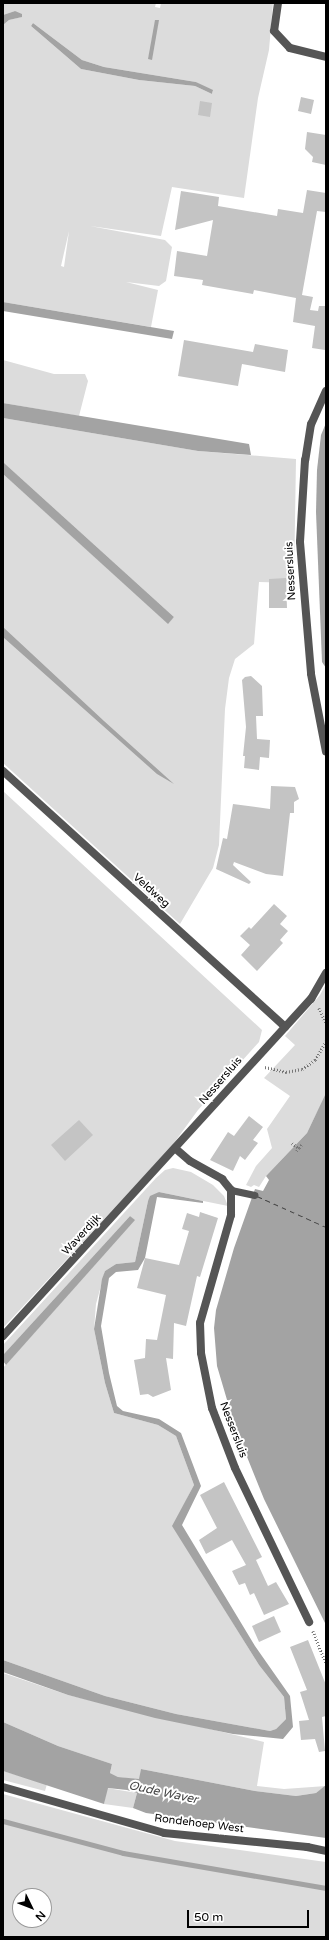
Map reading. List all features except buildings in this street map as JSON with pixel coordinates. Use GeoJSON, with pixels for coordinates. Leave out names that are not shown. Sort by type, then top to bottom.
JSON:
{"type":"FeatureCollection","features":[{"type":"Feature","properties":{"kind":"street"},"geometry":{"type":"LineString","coordinates":[[278,3],[274,31],[290,48],[326,57]]}},
{"type":"Feature","properties":{"kind":"street","name":"Nessersluis"},"geometry":{"type":"LineString","coordinates":[[326,391],[311,424],[307,445],[301,497],[300,542],[311,674],[326,752]]}},
{"type":"Feature","properties":{"kind":"street","name":"Veldweg"},"geometry":{"type":"LineString","coordinates":[[3,771],[285,1027]]}},
{"type":"Feature","properties":{"kind":"street","name":"Nessersluis"},"geometry":{"type":"LineString","coordinates":[[176,1149],[311,999],[326,973]]}},
{"type":"Feature","properties":{"kind":"street"},"geometry":{"type":"LineString","coordinates":[[176,1149],[190,1161],[222,1179],[231,1190]]}},
{"type":"Feature","properties":{"kind":"street","name":"Waverdijk"},"geometry":{"type":"LineString","coordinates":[[3,1336],[176,1149]]}},
{"type":"Feature","properties":{"kind":"street","name":"Nessersluis"},"geometry":{"type":"LineString","coordinates":[[231,1190],[231,1216],[200,1323],[201,1353],[212,1408],[233,1461],[309,1622]]}},
{"type":"Feature","properties":{"kind":"street","name":"Rondehoep West"},"geometry":{"type":"LineString","coordinates":[[3,1787],[164,1833],[307,1847],[326,1851]]}},
{"type":"Feature","properties":{"kind":"lane"},"geometry":{"type":"LineString","coordinates":[[231,1190],[254,1195]]}},
{"type":"Feature","properties":{"kind":"path"},"geometry":{"type":"LineString","coordinates":[[311,999],[321,1010],[326,1023]]}},
{"type":"Feature","properties":{"kind":"path"},"geometry":{"type":"LineString","coordinates":[[273,1069],[286,1072],[306,1067],[321,1053],[326,1041]]}},
{"type":"Feature","properties":{"kind":"path"},"geometry":{"type":"LineString","coordinates":[[292,1143],[299,1148]]}},
{"type":"Feature","properties":{"kind":"path"},"geometry":{"type":"LineString","coordinates":[[297,1151],[302,1144]]}},
{"type":"Feature","properties":{"kind":"path"},"geometry":{"type":"LineString","coordinates":[[309,1622],[326,1664]]}},
{"type":"Feature","properties":{"kind":"shaded area"},"geometry":{"type":"Polygon","coordinates":[[[3,3],[156,3],[155,7],[160,8],[161,3],[273,3],[269,50],[258,98],[244,198],[172,187],[161,236],[90,226],[165,240],[172,247],[166,281],[159,286],[126,282],[158,290],[151,327],[3,302],[3,25],[9,20],[21,17],[15,11],[3,15],[3,3]],[[33,23],[31,26],[81,69],[139,80],[195,86],[212,94],[213,91],[196,82],[104,67],[82,60],[33,23]],[[69,231],[61,266],[64,267],[69,231]]]}},
{"type":"Feature","properties":{"kind":"shaded area"},"geometry":{"type":"Polygon","coordinates":[[[3,360],[54,374],[85,374],[88,381],[79,416],[3,403],[3,360]]]}},
{"type":"Feature","properties":{"kind":"shaded area"},"geometry":{"type":"Polygon","coordinates":[[[3,418],[198,451],[296,459],[294,583],[259,582],[254,644],[235,659],[229,678],[225,709],[219,845],[213,868],[180,924],[3,763],[3,474],[168,623],[174,617],[3,462],[3,418]]]}},
{"type":"Feature","properties":{"kind":"shaded area"},"geometry":{"type":"Polygon","coordinates":[[[3,791],[262,1030],[259,1042],[198,1110],[171,1147],[3,1328],[3,791]]]}},
{"type":"Feature","properties":{"kind":"shaded area"},"geometry":{"type":"Polygon","coordinates":[[[326,984],[326,1094],[307,1133],[266,1176],[259,1187],[254,1185],[251,1187],[246,1185],[256,1166],[272,1148],[267,1129],[290,1096],[264,1078],[295,1045],[285,1036],[320,995],[326,984]]]}},
{"type":"Feature","properties":{"kind":"shaded area"},"geometry":{"type":"Polygon","coordinates":[[[173,1168],[191,1172],[213,1185],[224,1196],[228,1206],[159,1192],[148,1201],[135,1262],[116,1264],[105,1271],[96,1304],[94,1329],[105,1383],[114,1413],[158,1425],[176,1436],[194,1485],[173,1526],[259,1665],[284,1697],[286,1719],[276,1729],[270,1731],[176,1714],[105,1696],[3,1660],[3,1368],[134,1220],[130,1216],[3,1355],[3,1345],[156,1178],[165,1170],[173,1168]]]}},
{"type":"Feature","properties":{"kind":"shaded area"},"geometry":{"type":"Polygon","coordinates":[[[3,1673],[68,1695],[264,1742],[257,1786],[284,1789],[326,1786],[316,1793],[296,1796],[255,1791],[141,1769],[140,1780],[118,1777],[110,1773],[112,1764],[58,1746],[3,1722],[3,1673]]]}},
{"type":"Feature","properties":{"kind":"shaded area"},"geometry":{"type":"Polygon","coordinates":[[[3,1771],[47,1784],[45,1791],[3,1780],[3,1771]]]}},
{"type":"Feature","properties":{"kind":"shaded area"},"geometry":{"type":"Polygon","coordinates":[[[107,1788],[137,1793],[133,1808],[104,1804],[107,1788]]]}},
{"type":"Feature","properties":{"kind":"shaded area"},"geometry":{"type":"Polygon","coordinates":[[[3,1794],[175,1841],[326,1862],[326,1937],[3,1937],[3,1794]]]}},
{"type":"Feature","properties":{"kind":"water"},"geometry":{"type":"Polygon","coordinates":[[[15,11],[22,14],[22,17],[9,20],[3,25],[3,15],[15,11]]]}},
{"type":"Feature","properties":{"kind":"water"},"geometry":{"type":"Polygon","coordinates":[[[155,20],[159,20],[152,60],[148,59],[155,20]]]}},
{"type":"Feature","properties":{"kind":"water"},"geometry":{"type":"Polygon","coordinates":[[[33,23],[82,60],[104,67],[196,82],[213,90],[212,94],[195,86],[139,80],[81,69],[31,26],[33,23]]]}},
{"type":"Feature","properties":{"kind":"water"},"geometry":{"type":"Polygon","coordinates":[[[3,302],[174,331],[172,339],[3,311],[3,302]]]}},
{"type":"Feature","properties":{"kind":"water"},"geometry":{"type":"Polygon","coordinates":[[[3,403],[249,444],[251,455],[198,451],[3,418],[3,403]]]}},
{"type":"Feature","properties":{"kind":"water"},"geometry":{"type":"Polygon","coordinates":[[[326,423],[326,668],[322,662],[316,512],[317,470],[321,435],[326,423]]]}},
{"type":"Feature","properties":{"kind":"water"},"geometry":{"type":"Polygon","coordinates":[[[3,462],[174,617],[168,624],[3,474],[3,462]]]}},
{"type":"Feature","properties":{"kind":"water"},"geometry":{"type":"Polygon","coordinates":[[[3,627],[174,784],[157,774],[3,637],[3,627]]]}},
{"type":"Feature","properties":{"kind":"water"},"geometry":{"type":"Polygon","coordinates":[[[326,1093],[326,1625],[264,1499],[235,1427],[217,1366],[214,1328],[216,1310],[234,1248],[255,1189],[263,1191],[269,1180],[266,1176],[307,1133],[326,1093]]]}},
{"type":"Feature","properties":{"kind":"water"},"geometry":{"type":"Polygon","coordinates":[[[159,1192],[203,1201],[203,1203],[157,1197],[145,1258],[138,1270],[116,1272],[109,1278],[101,1326],[109,1373],[117,1406],[123,1411],[159,1419],[181,1433],[201,1486],[182,1525],[255,1646],[290,1696],[293,1727],[283,1739],[233,1734],[155,1718],[68,1695],[3,1672],[3,1660],[105,1696],[176,1714],[270,1731],[276,1729],[286,1719],[284,1697],[259,1665],[172,1526],[194,1485],[176,1436],[158,1425],[114,1413],[105,1383],[94,1329],[102,1279],[105,1271],[116,1264],[135,1262],[148,1201],[150,1196],[159,1192]]]}},
{"type":"Feature","properties":{"kind":"water"},"geometry":{"type":"Polygon","coordinates":[[[130,1216],[135,1220],[6,1365],[3,1361],[3,1355],[130,1216]]]}},
{"type":"Feature","properties":{"kind":"water","name":"Oude Waver"},"geometry":{"type":"Polygon","coordinates":[[[3,1722],[58,1746],[112,1764],[110,1773],[118,1777],[139,1779],[141,1769],[255,1791],[296,1796],[316,1793],[326,1785],[326,1838],[146,1813],[133,1808],[137,1793],[127,1790],[108,1788],[104,1804],[3,1771],[3,1722]]]}},
{"type":"Feature","properties":{"kind":"waterway"},"geometry":{"type":"LineString","coordinates":[[3,1821],[123,1853],[326,1888]]}},
{"type":"Feature","properties":{"kind":"ferry route"},"geometry":{"type":"LineString","coordinates":[[257,1196],[326,1227]]}}]}
